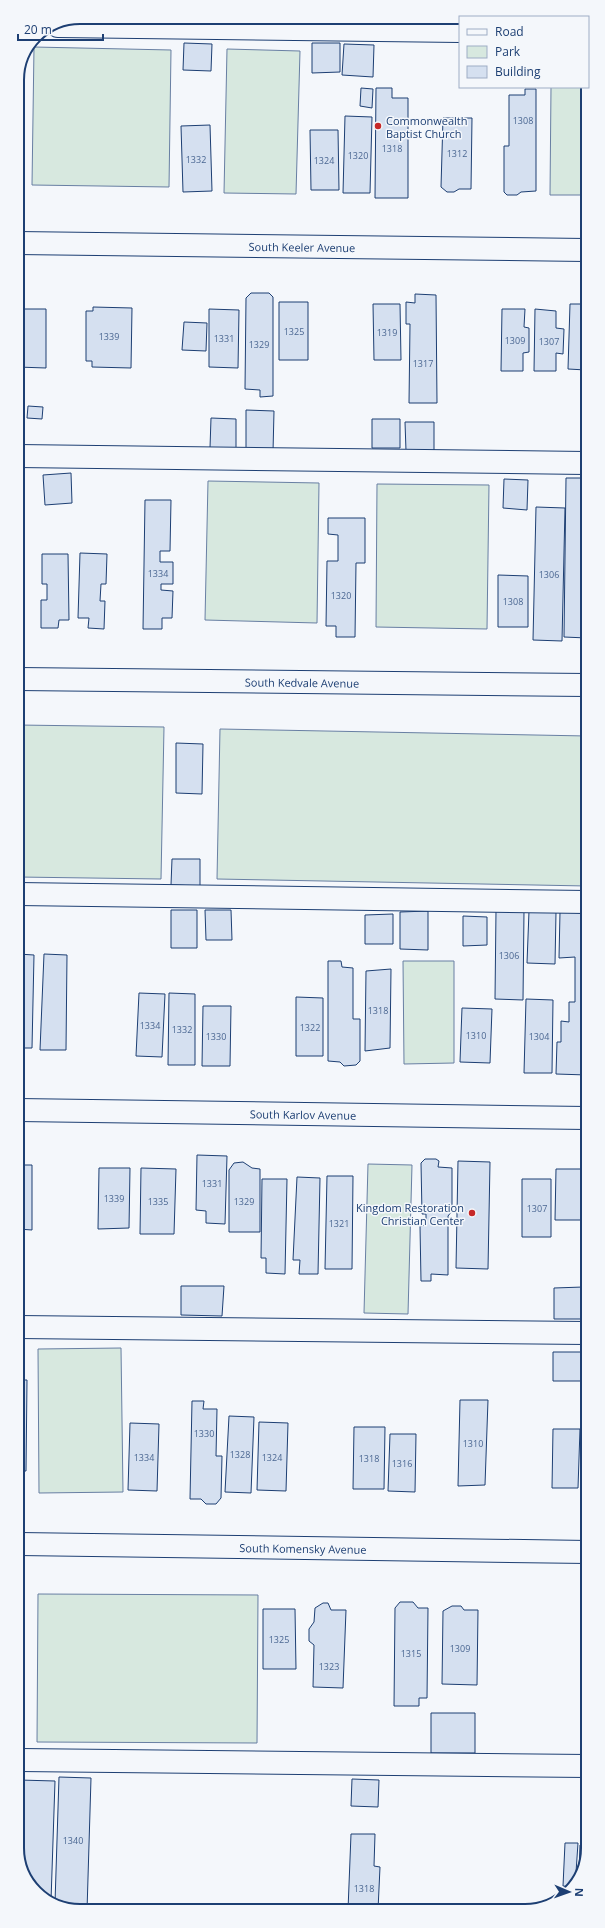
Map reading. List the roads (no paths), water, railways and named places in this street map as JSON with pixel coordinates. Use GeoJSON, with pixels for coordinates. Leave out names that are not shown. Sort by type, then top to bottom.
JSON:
{"type":"FeatureCollection","features":[{"type":"Feature","properties":{"kind":"street"},"geometry":{"type":"LineString","coordinates":[[65,26],[459,31]]}},
{"type":"Feature","properties":{"kind":"street","name":"South Keeler Avenue"},"geometry":{"type":"LineString","coordinates":[[24,243],[581,250]]}},
{"type":"Feature","properties":{"kind":"street"},"geometry":{"type":"LineString","coordinates":[[24,456],[581,463]]}},
{"type":"Feature","properties":{"kind":"street","name":"South Kedvale Avenue"},"geometry":{"type":"LineString","coordinates":[[24,678],[581,685]]}},
{"type":"Feature","properties":{"kind":"street"},"geometry":{"type":"LineString","coordinates":[[24,894],[581,902]]}},
{"type":"Feature","properties":{"kind":"street","name":"South Karlov Avenue"},"geometry":{"type":"LineString","coordinates":[[24,1110],[581,1118]]}},
{"type":"Feature","properties":{"kind":"street"},"geometry":{"type":"LineString","coordinates":[[24,1327],[581,1333]]}},
{"type":"Feature","properties":{"kind":"street","name":"South Komensky Avenue"},"geometry":{"type":"LineString","coordinates":[[24,1544],[581,1552]]}},
{"type":"Feature","properties":{"kind":"street"},"geometry":{"type":"LineString","coordinates":[[24,1760],[581,1766]]}},
{"type":"Feature","properties":{"kind":"place","name":"Commonwealth Baptist Church"},"geometry":{"type":"Point","coordinates":[378,126]}},
{"type":"Feature","properties":{"kind":"place","name":"Kingdom Restoration Christian Center"},"geometry":{"type":"Point","coordinates":[472,1213]}}]}
